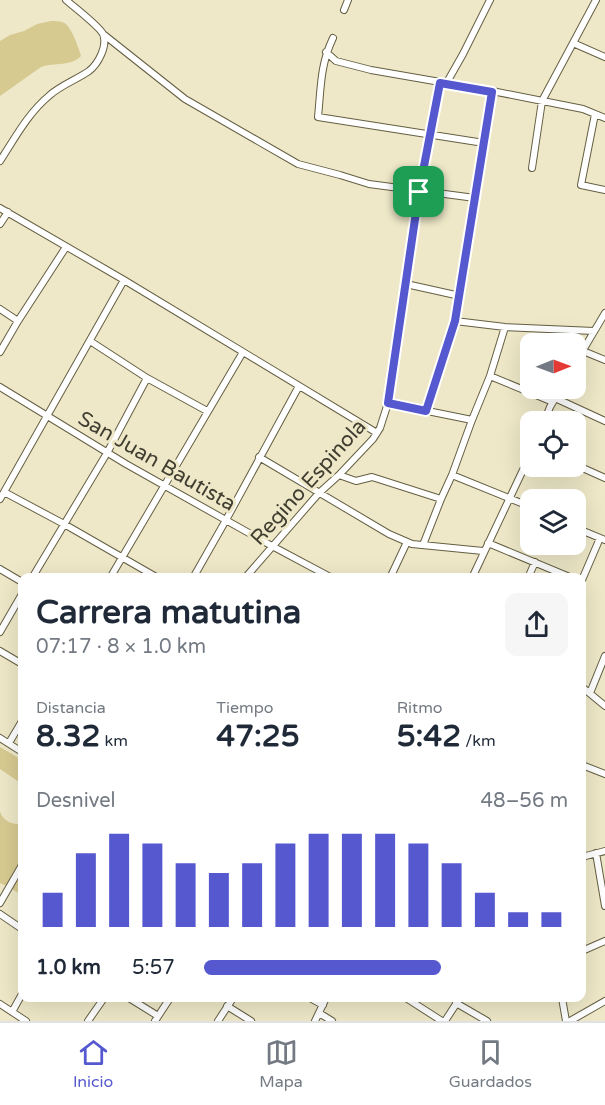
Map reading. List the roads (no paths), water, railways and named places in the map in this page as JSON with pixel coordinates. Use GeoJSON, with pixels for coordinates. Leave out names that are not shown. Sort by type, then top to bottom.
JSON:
{"type":"FeatureCollection","features":[{"type":"Feature","properties":{"kind":"street"},"geometry":{"type":"LineString","coordinates":[[66,0],[103,34],[185,99],[298,164],[369,184],[475,198]]}},
{"type":"Feature","properties":{"kind":"street"},"geometry":{"type":"LineString","coordinates":[[344,10],[348,0]]}},
{"type":"Feature","properties":{"kind":"street","name":"Regino Espinola"},"geometry":{"type":"LineString","coordinates":[[249,573],[319,492],[339,475],[373,439],[384,418],[430,134],[443,84],[490,0]]}},
{"type":"Feature","properties":{"kind":"street"},"geometry":{"type":"LineString","coordinates":[[532,168],[542,101],[596,0]]}},
{"type":"Feature","properties":{"kind":"street"},"geometry":{"type":"LineString","coordinates":[[0,161],[36,108],[59,87],[94,66],[102,53],[103,34]]}},
{"type":"Feature","properties":{"kind":"street"},"geometry":{"type":"LineString","coordinates":[[333,38],[322,68],[318,117],[484,143]]}},
{"type":"Feature","properties":{"kind":"street"},"geometry":{"type":"LineString","coordinates":[[573,43],[605,57]]}},
{"type":"Feature","properties":{"kind":"street"},"geometry":{"type":"LineString","coordinates":[[326,52],[336,61],[371,70],[542,101],[583,110],[605,118]]}},
{"type":"Feature","properties":{"kind":"street"},"geometry":{"type":"LineString","coordinates":[[426,411],[455,321],[492,92]]}},
{"type":"Feature","properties":{"kind":"street"},"geometry":{"type":"LineString","coordinates":[[595,114],[581,184],[605,190]]}},
{"type":"Feature","properties":{"kind":"street"},"geometry":{"type":"LineString","coordinates":[[0,208],[377,433]]}},
{"type":"Feature","properties":{"kind":"street"},"geometry":{"type":"LineString","coordinates":[[0,224],[8,212]]}},
{"type":"Feature","properties":{"kind":"street"},"geometry":{"type":"LineString","coordinates":[[0,352],[66,247]]}},
{"type":"Feature","properties":{"kind":"street"},"geometry":{"type":"LineString","coordinates":[[0,500],[124,280]]}},
{"type":"Feature","properties":{"kind":"street"},"geometry":{"type":"LineString","coordinates":[[406,284],[460,296]]}},
{"type":"Feature","properties":{"kind":"street"},"geometry":{"type":"LineString","coordinates":[[0,309],[18,321]]}},
{"type":"Feature","properties":{"kind":"street"},"geometry":{"type":"LineString","coordinates":[[586,346],[605,312]]}},
{"type":"Feature","properties":{"kind":"street"},"geometry":{"type":"LineString","coordinates":[[455,321],[505,327],[594,331]]}},
{"type":"Feature","properties":{"kind":"street"},"geometry":{"type":"LineString","coordinates":[[423,545],[490,375],[505,327]]}},
{"type":"Feature","properties":{"kind":"street"},"geometry":{"type":"LineString","coordinates":[[90,341],[147,378],[207,411]]}},
{"type":"Feature","properties":{"kind":"street"},"geometry":{"type":"LineString","coordinates":[[113,573],[243,352]]}},
{"type":"Feature","properties":{"kind":"street"},"geometry":{"type":"LineString","coordinates":[[586,352],[605,360]]}},
{"type":"Feature","properties":{"kind":"street"},"geometry":{"type":"LineString","coordinates":[[490,375],[605,421]]}},
{"type":"Feature","properties":{"kind":"street"},"geometry":{"type":"LineString","coordinates":[[35,573],[107,453],[147,378]]}},
{"type":"Feature","properties":{"kind":"street"},"geometry":{"type":"LineString","coordinates":[[196,573],[299,386]]}},
{"type":"Feature","properties":{"kind":"street","name":"San Juan Bautista"},"geometry":{"type":"LineString","coordinates":[[0,387],[107,453],[323,573]]}},
{"type":"Feature","properties":{"kind":"street"},"geometry":{"type":"LineString","coordinates":[[549,411],[554,400]]}},
{"type":"Feature","properties":{"kind":"street"},"geometry":{"type":"LineString","coordinates":[[388,403],[472,420]]}},
{"type":"Feature","properties":{"kind":"street"},"geometry":{"type":"LineString","coordinates":[[259,457],[389,534],[407,542],[483,551]]}},
{"type":"Feature","properties":{"kind":"street"},"geometry":{"type":"LineString","coordinates":[[586,469],[605,478]]}},
{"type":"Feature","properties":{"kind":"street"},"geometry":{"type":"LineString","coordinates":[[339,475],[356,482],[372,477],[441,499]]}},
{"type":"Feature","properties":{"kind":"street"},"geometry":{"type":"LineString","coordinates":[[452,475],[520,502]]}},
{"type":"Feature","properties":{"kind":"street"},"geometry":{"type":"LineString","coordinates":[[474,573],[520,477]]}},
{"type":"Feature","properties":{"kind":"street"},"geometry":{"type":"LineString","coordinates":[[4,492],[149,573]]}},
{"type":"Feature","properties":{"kind":"street"},"geometry":{"type":"LineString","coordinates":[[586,532],[603,539],[586,573]]}},
{"type":"Feature","properties":{"kind":"street"},"geometry":{"type":"LineString","coordinates":[[392,573],[407,542]]}},
{"type":"Feature","properties":{"kind":"street"},"geometry":{"type":"LineString","coordinates":[[488,543],[560,573]]}},
{"type":"Feature","properties":{"kind":"street"},"geometry":{"type":"LineString","coordinates":[[530,573],[535,562]]}},
{"type":"Feature","properties":{"kind":"street"},"geometry":{"type":"LineString","coordinates":[[0,569],[18,580]]}},
{"type":"Feature","properties":{"kind":"street"},"geometry":{"type":"LineString","coordinates":[[0,632],[18,601]]}},
{"type":"Feature","properties":{"kind":"street"},"geometry":{"type":"LineString","coordinates":[[0,651],[18,662]]}},
{"type":"Feature","properties":{"kind":"street"},"geometry":{"type":"LineString","coordinates":[[590,693],[605,656]]}},
{"type":"Feature","properties":{"kind":"street"},"geometry":{"type":"LineString","coordinates":[[586,690],[605,706]]}},
{"type":"Feature","properties":{"kind":"street"},"geometry":{"type":"LineString","coordinates":[[9,743],[18,728]]}},
{"type":"Feature","properties":{"kind":"street"},"geometry":{"type":"LineString","coordinates":[[0,738],[18,749]]}},
{"type":"Feature","properties":{"kind":"street"},"geometry":{"type":"LineString","coordinates":[[586,767],[605,774]]}},
{"type":"Feature","properties":{"kind":"street"},"geometry":{"type":"LineString","coordinates":[[586,856],[605,851]]}},
{"type":"Feature","properties":{"kind":"street"},"geometry":{"type":"LineString","coordinates":[[596,854],[605,906]]}},
{"type":"Feature","properties":{"kind":"street"},"geometry":{"type":"LineString","coordinates":[[0,903],[18,872]]}},
{"type":"Feature","properties":{"kind":"street"},"geometry":{"type":"LineString","coordinates":[[0,914],[18,926]]}},
{"type":"Feature","properties":{"kind":"street"},"geometry":{"type":"LineString","coordinates":[[586,949],[605,941]]}},
{"type":"Feature","properties":{"kind":"street"},"geometry":{"type":"LineString","coordinates":[[12,1012],[18,1001]]}},
{"type":"Feature","properties":{"kind":"street"},"geometry":{"type":"LineString","coordinates":[[563,1002],[568,1021],[605,1001]]}},
{"type":"Feature","properties":{"kind":"street"},"geometry":{"type":"LineString","coordinates":[[88,1021],[101,1002]]}},
{"type":"Feature","properties":{"kind":"street"},"geometry":{"type":"LineString","coordinates":[[134,1002],[157,1019],[168,1002]]}},
{"type":"Feature","properties":{"kind":"street"},"geometry":{"type":"LineString","coordinates":[[218,1021],[230,1002]]}},
{"type":"Feature","properties":{"kind":"street"},"geometry":{"type":"LineString","coordinates":[[317,1002],[322,1005]]}},
{"type":"Feature","properties":{"kind":"street"},"geometry":{"type":"LineString","coordinates":[[315,1021],[324,1002]]}},
{"type":"Feature","properties":{"kind":"street"},"geometry":{"type":"LineString","coordinates":[[413,1002],[444,1021],[457,1002]]}},
{"type":"Feature","properties":{"kind":"street"},"geometry":{"type":"LineString","coordinates":[[461,1002],[487,1021]]}},
{"type":"Feature","properties":{"kind":"street"},"geometry":{"type":"LineString","coordinates":[[0,1004],[26,1021]]}},
{"type":"Feature","properties":{"kind":"street"},"geometry":{"type":"LineString","coordinates":[[227,1006],[251,1021]]}},
{"type":"Feature","properties":{"kind":"street"},"geometry":{"type":"LineString","coordinates":[[319,1013],[332,1021]]}}]}
